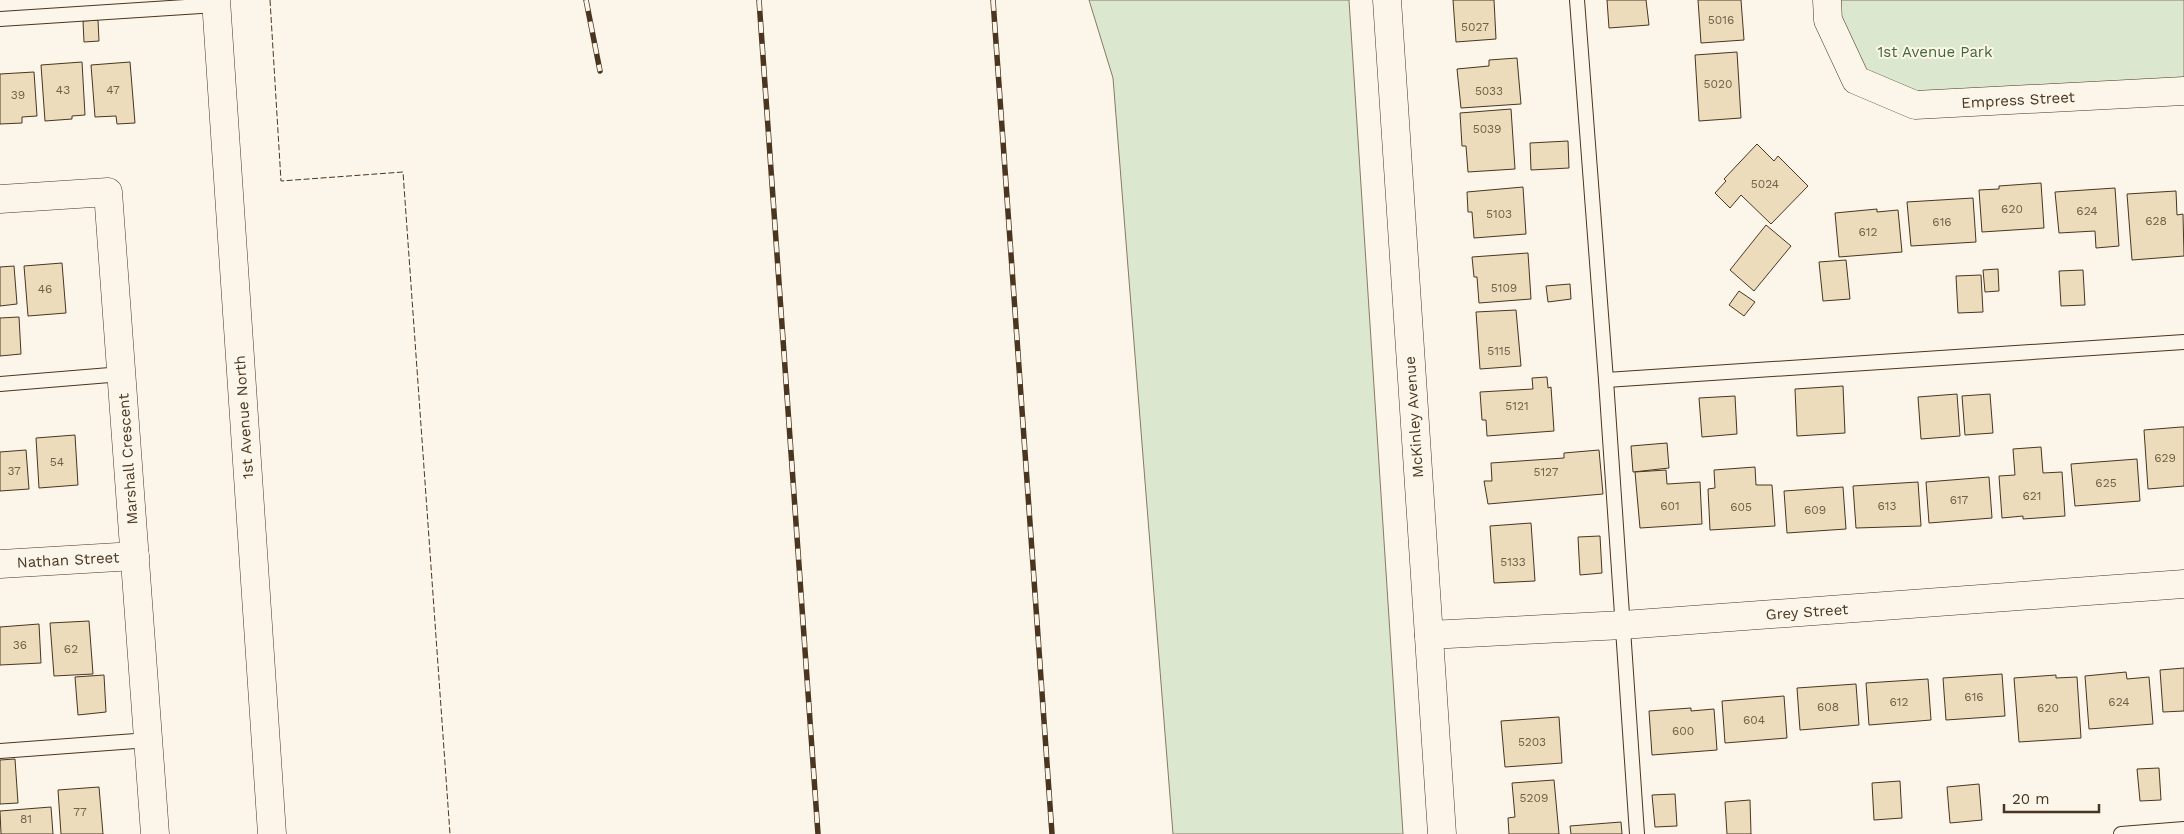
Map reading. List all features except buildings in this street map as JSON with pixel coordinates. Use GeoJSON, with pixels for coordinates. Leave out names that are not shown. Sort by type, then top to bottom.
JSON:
{"type":"FeatureCollection","features":[{"type":"Feature","properties":{"kind":"street","name":"McKinley Avenue"},"geometry":{"type":"LineString","coordinates":[[1387,0],[1442,834]]}},
{"type":"Feature","properties":{"kind":"street","name":"Empress Street"},"geometry":{"type":"LineString","coordinates":[[1827,0],[1828,20],[1856,80],[1915,105],[2184,91]]}},
{"type":"Feature","properties":{"kind":"street","name":"1st Avenue North"},"geometry":{"type":"LineString","coordinates":[[216,3],[272,834]]}},
{"type":"Feature","properties":{"kind":"street","name":"Marshall Crescent"},"geometry":{"type":"LineString","coordinates":[[0,199],[108,192],[155,834]]}},
{"type":"Feature","properties":{"kind":"street","name":"Nathan Street"},"geometry":{"type":"LineString","coordinates":[[0,564],[135,556]]}},
{"type":"Feature","properties":{"kind":"street","name":"Grey Street"},"geometry":{"type":"LineString","coordinates":[[1429,635],[1623,625],[2184,584]]}},
{"type":"Feature","properties":{"kind":"lane"},"geometry":{"type":"LineString","coordinates":[[1577,0],[1606,380],[1637,834]]}},
{"type":"Feature","properties":{"kind":"lane"},"geometry":{"type":"LineString","coordinates":[[0,19],[216,3]]}},
{"type":"Feature","properties":{"kind":"lane"},"geometry":{"type":"LineString","coordinates":[[1606,380],[2184,342]]}},
{"type":"Feature","properties":{"kind":"lane"},"geometry":{"type":"LineString","coordinates":[[0,384],[122,374]]}},
{"type":"Feature","properties":{"kind":"lane"},"geometry":{"type":"LineString","coordinates":[[0,751],[149,740]]}},
{"type":"Feature","properties":{"kind":"lane"},"geometry":{"type":"LineString","coordinates":[[2121,834],[2184,829]]}},
{"type":"Feature","properties":{"kind":"green space"},"geometry":{"type":"Polygon","coordinates":[[[1089,0],[1349,0],[1403,834],[1173,834],[1113,78],[1089,0]]]}},
{"type":"Feature","properties":{"kind":"green space","name":"1st Avenue Park"},"geometry":{"type":"Polygon","coordinates":[[[1827,0],[2184,0],[2184,91],[1915,105],[1856,80],[1827,0]]]}},
{"type":"Feature","properties":{"kind":"railway"},"geometry":{"type":"LineString","coordinates":[[586,0],[600,71]]}},
{"type":"Feature","properties":{"kind":"railway"},"geometry":{"type":"LineString","coordinates":[[759,0],[818,834]]}},
{"type":"Feature","properties":{"kind":"railway"},"geometry":{"type":"LineString","coordinates":[[993,0],[1052,834]]}},
{"type":"Feature","properties":{"kind":"fence"},"geometry":{"type":"LineString","coordinates":[[270,0],[281,181],[403,172],[450,834]]}}]}
